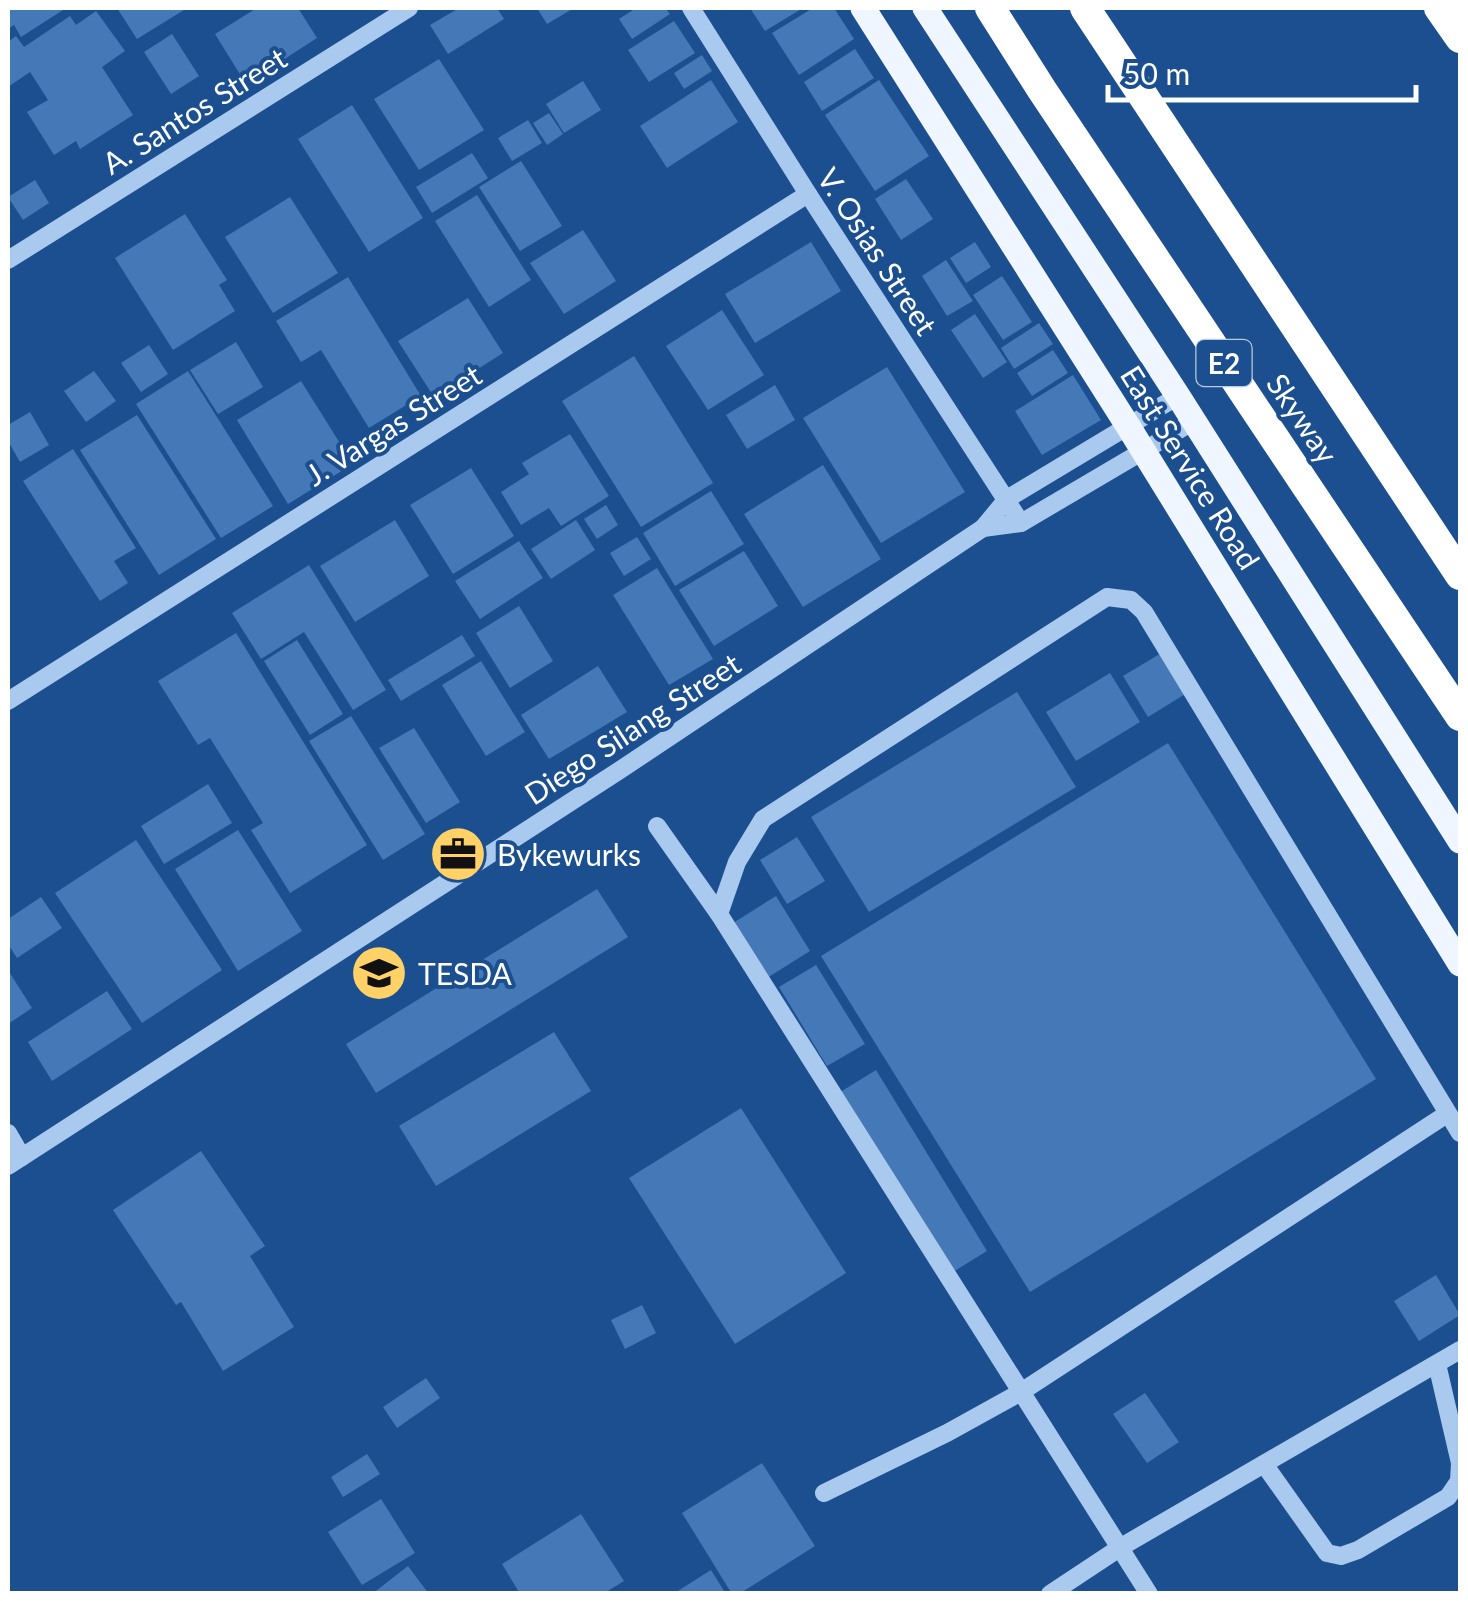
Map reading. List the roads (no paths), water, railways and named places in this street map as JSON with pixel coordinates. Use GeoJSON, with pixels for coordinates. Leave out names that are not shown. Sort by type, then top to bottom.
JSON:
{"type":"FeatureCollection","features":[{"type":"Feature","properties":{"kind":"highway","name":"Skyway"},"geometry":{"type":"LineString","coordinates":[[990,8],[1460,716]]}},
{"type":"Feature","properties":{"kind":"highway","name":"Skyway"},"geometry":{"type":"LineString","coordinates":[[1085,8],[1460,576]]}},
{"type":"Feature","properties":{"kind":"highway"},"geometry":{"type":"LineString","coordinates":[[1440,8],[1460,38]]}},
{"type":"Feature","properties":{"kind":"main road","name":"East Service Road"},"geometry":{"type":"LineString","coordinates":[[863,8],[1128,426],[1460,964]]}},
{"type":"Feature","properties":{"kind":"main road","name":"East Service Road"},"geometry":{"type":"LineString","coordinates":[[925,8],[1178,396],[1460,841]]}},
{"type":"Feature","properties":{"kind":"street","name":"A. Santos Street"},"geometry":{"type":"LineString","coordinates":[[8,260],[409,8]]}},
{"type":"Feature","properties":{"kind":"street","name":"V. Osias Street"},"geometry":{"type":"LineString","coordinates":[[691,8],[1021,523]]}},
{"type":"Feature","properties":{"kind":"street","name":"J. Vargas Street"},"geometry":{"type":"LineString","coordinates":[[8,701],[808,194]]}},
{"type":"Feature","properties":{"kind":"street","name":"Diego Silang Street"},"geometry":{"type":"LineString","coordinates":[[15,1162],[620,770],[982,528],[1006,499],[1178,396]]}},
{"type":"Feature","properties":{"kind":"street","name":"Diego Silang Street"},"geometry":{"type":"LineString","coordinates":[[982,528],[1021,523],[1194,421]]}},
{"type":"Feature","properties":{"kind":"street"},"geometry":{"type":"LineString","coordinates":[[719,914],[737,862],[763,819],[1107,596],[1131,600],[1144,612],[1460,1134]]}},
{"type":"Feature","properties":{"kind":"street"},"geometry":{"type":"LineString","coordinates":[[657,826],[719,914],[1149,1594]]}},
{"type":"Feature","properties":{"kind":"street"},"geometry":{"type":"LineString","coordinates":[[824,1493],[1022,1392],[1447,1114]]}},
{"type":"Feature","properties":{"kind":"street"},"geometry":{"type":"LineString","coordinates":[[8,1133],[15,1162]]}},
{"type":"Feature","properties":{"kind":"street"},"geometry":{"type":"LineString","coordinates":[[1050,1594],[1121,1547],[1460,1350]]}},
{"type":"Feature","properties":{"kind":"street"},"geometry":{"type":"LineString","coordinates":[[1264,1464],[1328,1553],[1341,1556],[1358,1550],[1448,1497],[1460,1481],[1460,1463],[1437,1364]]}},
{"type":"Feature","properties":{"kind":"place","name":"Bykewurks"},"geometry":{"type":"Point","coordinates":[458,854]}},
{"type":"Feature","properties":{"kind":"place","name":"TESDA"},"geometry":{"type":"Point","coordinates":[379,973]}}]}
